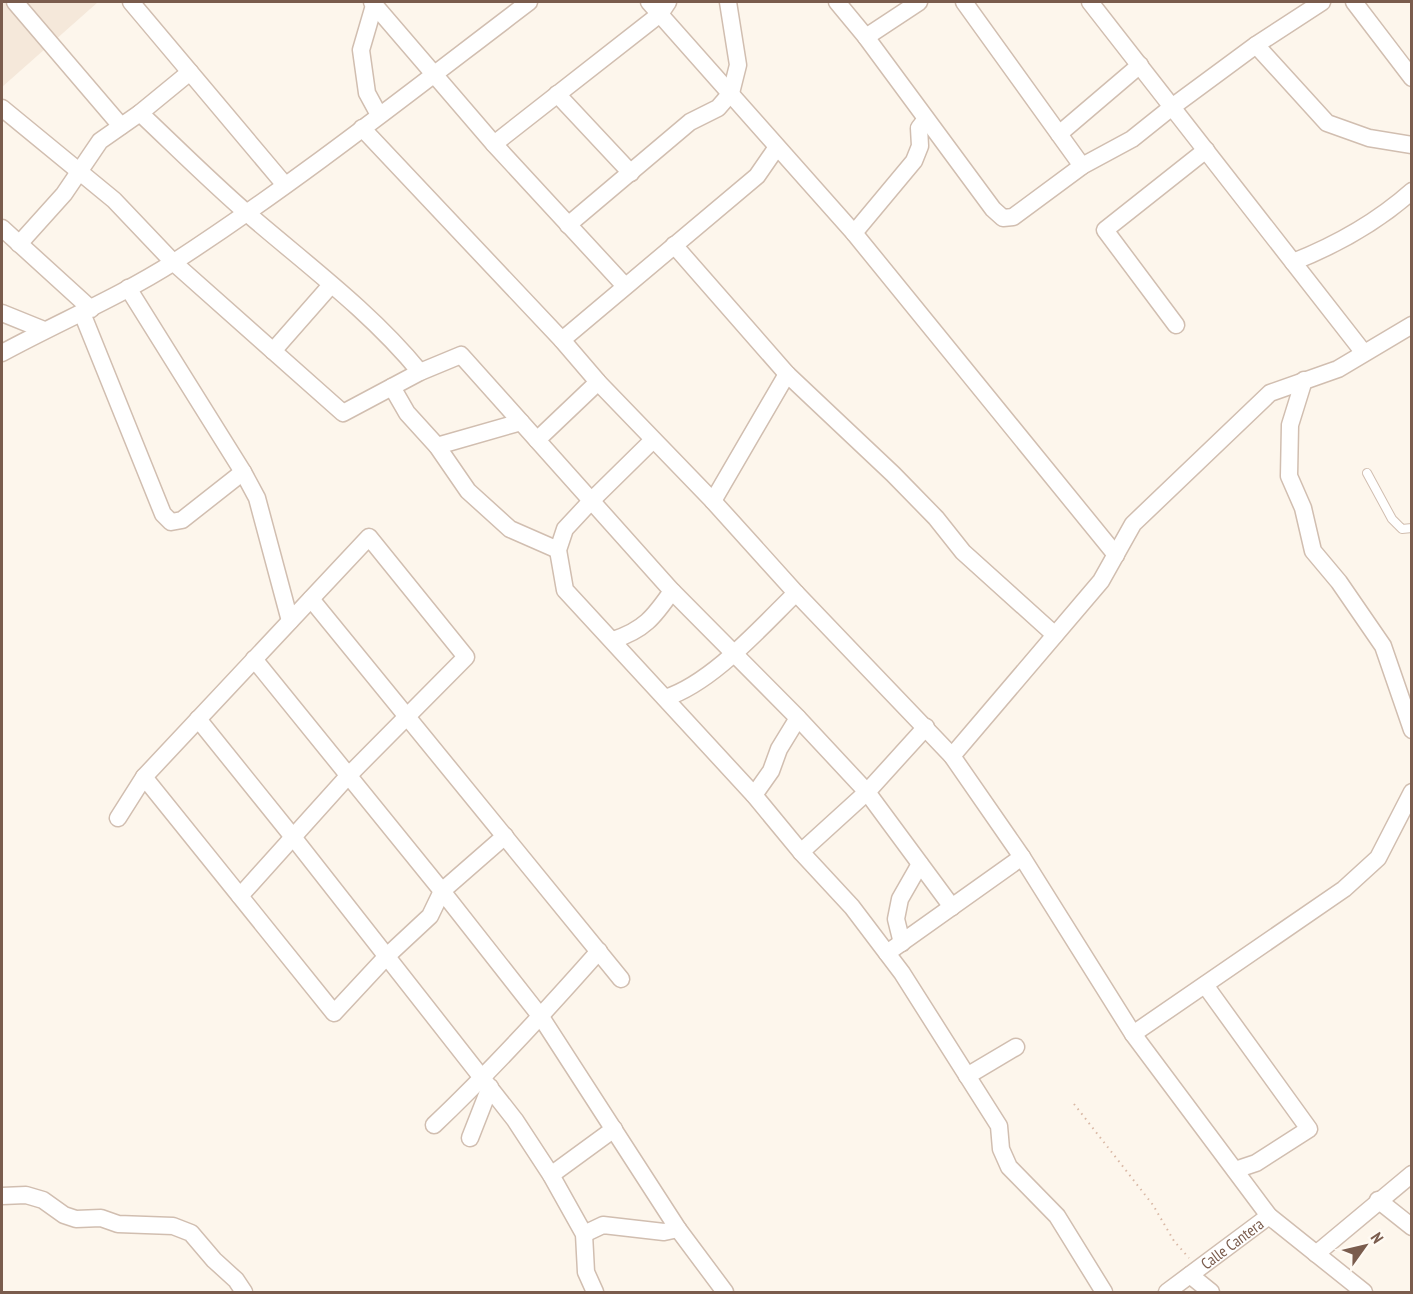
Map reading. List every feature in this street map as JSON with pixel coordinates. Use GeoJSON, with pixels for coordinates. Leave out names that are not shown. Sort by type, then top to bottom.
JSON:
{"type":"FeatureCollection","features":[{"type":"Feature","properties":{"kind":"street"},"geometry":{"type":"LineString","coordinates":[[15,2],[122,126]]}},
{"type":"Feature","properties":{"kind":"street"},"geometry":{"type":"LineString","coordinates":[[131,2],[285,185]]}},
{"type":"Feature","properties":{"kind":"street"},"geometry":{"type":"LineString","coordinates":[[374,2],[494,144],[625,286]]}},
{"type":"Feature","properties":{"kind":"street"},"geometry":{"type":"LineString","coordinates":[[374,2],[361,50],[367,93],[379,115]]}},
{"type":"Feature","properties":{"kind":"street"},"geometry":{"type":"LineString","coordinates":[[2,353],[86,311],[173,262],[285,185],[529,2]]}},
{"type":"Feature","properties":{"kind":"street"},"geometry":{"type":"LineString","coordinates":[[568,225],[690,122],[718,108],[731,93],[738,65],[728,2]]}},
{"type":"Feature","properties":{"kind":"street"},"geometry":{"type":"LineString","coordinates":[[837,2],[866,37],[993,209],[1003,218],[1013,217],[1082,166],[1132,139],[1256,45],[1322,2]]}},
{"type":"Feature","properties":{"kind":"street"},"geometry":{"type":"LineString","coordinates":[[866,37],[919,2]]}},
{"type":"Feature","properties":{"kind":"street"},"geometry":{"type":"LineString","coordinates":[[964,2],[1082,166]]}},
{"type":"Feature","properties":{"kind":"street"},"geometry":{"type":"LineString","coordinates":[[1090,2],[1364,353]]}},
{"type":"Feature","properties":{"kind":"street"},"geometry":{"type":"LineString","coordinates":[[1354,2],[1412,78]]}},
{"type":"Feature","properties":{"kind":"street"},"geometry":{"type":"LineString","coordinates":[[494,144],[557,94],[659,6],[777,147],[854,233],[1116,555]]}},
{"type":"Feature","properties":{"kind":"street"},"geometry":{"type":"LineString","coordinates":[[1256,45],[1327,123],[1369,138],[1412,145]]}},
{"type":"Feature","properties":{"kind":"street"},"geometry":{"type":"LineString","coordinates":[[1059,134],[1140,65]]}},
{"type":"Feature","properties":{"kind":"street"},"geometry":{"type":"LineString","coordinates":[[19,244],[64,194],[100,141],[140,114],[190,72]]}},
{"type":"Feature","properties":{"kind":"street"},"geometry":{"type":"LineString","coordinates":[[557,94],[631,173]]}},
{"type":"Feature","properties":{"kind":"street"},"geometry":{"type":"LineString","coordinates":[[2,108],[114,200],[173,262],[343,413],[420,372],[461,355],[672,591],[798,718],[867,792],[952,907]]}},
{"type":"Feature","properties":{"kind":"street"},"geometry":{"type":"LineString","coordinates":[[140,114],[246,212],[397,345],[420,372]]}},
{"type":"Feature","properties":{"kind":"street"},"geometry":{"type":"LineString","coordinates":[[854,233],[914,161],[920,146],[920,128],[926,119]]}},
{"type":"Feature","properties":{"kind":"street"},"geometry":{"type":"LineString","coordinates":[[362,128],[562,340],[598,382],[713,501],[796,593],[952,756],[1022,857],[1133,1034],[1269,1216],[1364,1293]]}},
{"type":"Feature","properties":{"kind":"street"},"geometry":{"type":"LineString","coordinates":[[562,340],[758,176],[777,147]]}},
{"type":"Feature","properties":{"kind":"street"},"geometry":{"type":"LineString","coordinates":[[1176,326],[1105,230],[1206,150]]}},
{"type":"Feature","properties":{"kind":"street"},"geometry":{"type":"LineString","coordinates":[[1293,262],[1320,252],[1364,227],[1412,191]]}},
{"type":"Feature","properties":{"kind":"street"},"geometry":{"type":"LineString","coordinates":[[2,228],[86,311],[163,514],[171,522],[182,520],[243,472]]}},
{"type":"Feature","properties":{"kind":"street"},"geometry":{"type":"LineString","coordinates":[[674,245],[787,374],[893,474],[936,518],[963,552],[1055,635]]}},
{"type":"Feature","properties":{"kind":"street"},"geometry":{"type":"LineString","coordinates":[[273,351],[331,285]]}},
{"type":"Feature","properties":{"kind":"street"},"geometry":{"type":"LineString","coordinates":[[128,288],[258,498],[290,621]]}},
{"type":"Feature","properties":{"kind":"street"},"geometry":{"type":"LineString","coordinates":[[2,313],[44,330]]}},
{"type":"Feature","properties":{"kind":"street"},"geometry":{"type":"LineString","coordinates":[[952,756],[1101,581],[1133,524],[1270,393],[1338,369],[1412,325]]}},
{"type":"Feature","properties":{"kind":"street"},"geometry":{"type":"LineString","coordinates":[[713,501],[787,374]]}},
{"type":"Feature","properties":{"kind":"street"},"geometry":{"type":"LineString","coordinates":[[1304,380],[1290,425],[1289,476],[1302,507],[1313,551],[1339,582],[1383,646],[1412,730]]}},
{"type":"Feature","properties":{"kind":"street"},"geometry":{"type":"LineString","coordinates":[[537,440],[598,382]]}},
{"type":"Feature","properties":{"kind":"street"},"geometry":{"type":"LineString","coordinates":[[392,387],[407,413],[437,446],[468,491],[510,529],[558,550]]}},
{"type":"Feature","properties":{"kind":"street"},"geometry":{"type":"LineString","coordinates":[[437,446],[521,422]]}},
{"type":"Feature","properties":{"kind":"street"},"geometry":{"type":"LineString","coordinates":[[653,440],[565,529],[558,550],[565,590],[754,795],[801,852],[852,908],[887,953],[999,1126],[1001,1149],[1009,1167],[1057,1216],[1104,1293]]}},
{"type":"Feature","properties":{"kind":"street"},"geometry":{"type":"LineString","coordinates":[[118,818],[144,777],[369,537],[466,657],[348,776],[240,896]]}},
{"type":"Feature","properties":{"kind":"street"},"geometry":{"type":"LineString","coordinates":[[613,640],[634,633],[657,612],[672,591]]}},
{"type":"Feature","properties":{"kind":"street"},"geometry":{"type":"LineString","coordinates":[[665,698],[687,689],[734,653],[796,593]]}},
{"type":"Feature","properties":{"kind":"street"},"geometry":{"type":"LineString","coordinates":[[311,599],[621,979]]}},
{"type":"Feature","properties":{"kind":"street"},"geometry":{"type":"LineString","coordinates":[[254,659],[541,1017],[678,1229],[725,1293]]}},
{"type":"Feature","properties":{"kind":"street"},"geometry":{"type":"LineString","coordinates":[[754,795],[771,771],[779,749],[798,718]]}},
{"type":"Feature","properties":{"kind":"street"},"geometry":{"type":"LineString","coordinates":[[198,719],[487,1083],[551,1175],[584,1234],[586,1272],[595,1293]]}},
{"type":"Feature","properties":{"kind":"street"},"geometry":{"type":"LineString","coordinates":[[801,852],[867,792],[926,727]]}},
{"type":"Feature","properties":{"kind":"street"},"geometry":{"type":"LineString","coordinates":[[144,777],[334,1013],[387,956],[430,916],[442,891],[506,836]]}},
{"type":"Feature","properties":{"kind":"street"},"geometry":{"type":"LineString","coordinates":[[1133,1034],[1344,889],[1378,858],[1412,792]]}},
{"type":"Feature","properties":{"kind":"street"},"geometry":{"type":"LineString","coordinates":[[887,953],[1022,857]]}},
{"type":"Feature","properties":{"kind":"street"},"geometry":{"type":"LineString","coordinates":[[902,943],[896,919],[900,899],[920,864]]}},
{"type":"Feature","properties":{"kind":"street"},"geometry":{"type":"LineString","coordinates":[[434,1125],[487,1083],[599,951]]}},
{"type":"Feature","properties":{"kind":"street"},"geometry":{"type":"LineString","coordinates":[[1205,985],[1309,1129],[1256,1163],[1234,1170]]}},
{"type":"Feature","properties":{"kind":"street"},"geometry":{"type":"LineString","coordinates":[[967,1076],[1016,1047]]}},
{"type":"Feature","properties":{"kind":"street"},"geometry":{"type":"LineString","coordinates":[[470,1138],[487,1083]]}},
{"type":"Feature","properties":{"kind":"street"},"geometry":{"type":"LineString","coordinates":[[551,1175],[614,1129]]}},
{"type":"Feature","properties":{"kind":"street"},"geometry":{"type":"LineString","coordinates":[[1316,1254],[1412,1174]]}},
{"type":"Feature","properties":{"kind":"street"},"geometry":{"type":"LineString","coordinates":[[2,1196],[26,1195],[43,1200],[64,1215],[76,1219],[101,1218],[118,1224],[173,1226],[190,1233],[236,1280],[244,1293]]}},
{"type":"Feature","properties":{"kind":"street"},"geometry":{"type":"LineString","coordinates":[[1378,1200],[1412,1227]]}},
{"type":"Feature","properties":{"kind":"street","name":"Calle Cantera"},"geometry":{"type":"LineString","coordinates":[[1167,1293],[1269,1216]]}},
{"type":"Feature","properties":{"kind":"street"},"geometry":{"type":"LineString","coordinates":[[584,1234],[603,1225],[664,1232],[678,1229]]}},
{"type":"Feature","properties":{"kind":"street"},"geometry":{"type":"LineString","coordinates":[[1195,1272],[1211,1293]]}},
{"type":"Feature","properties":{"kind":"lane"},"geometry":{"type":"LineString","coordinates":[[1367,473],[1392,519],[1402,529],[1412,528]]}},
{"type":"Feature","properties":{"kind":"path"},"geometry":{"type":"LineString","coordinates":[[1074,1104],[1153,1205],[1195,1272]]}},
{"type":"Feature","properties":{"kind":"shaded area"},"geometry":{"type":"Polygon","coordinates":[[[2,2],[98,2],[2,87],[2,2]]]}}]}
